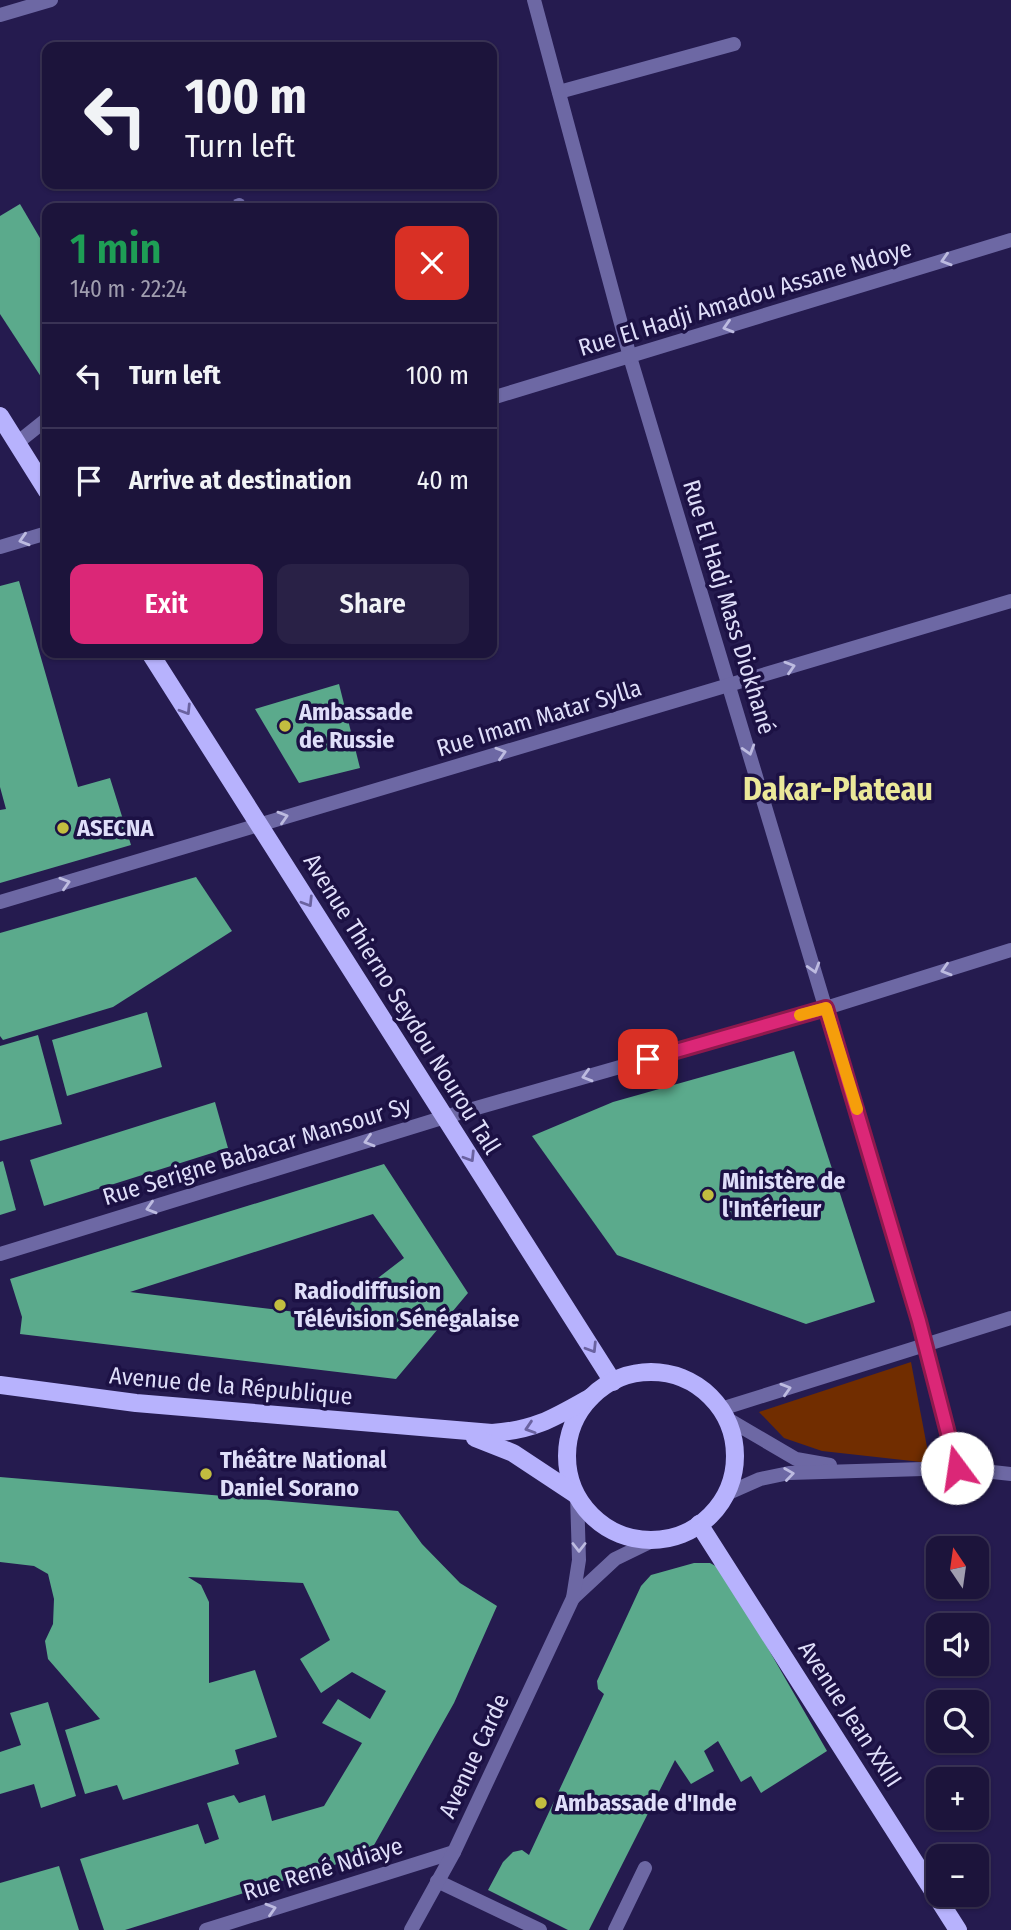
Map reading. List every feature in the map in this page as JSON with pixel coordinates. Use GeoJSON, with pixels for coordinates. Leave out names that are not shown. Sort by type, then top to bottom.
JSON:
{"type":"FeatureCollection","features":[{"type":"Feature","properties":{"kind":"main road"},"geometry":{"type":"LineString","coordinates":[[0,416],[42,483]]}},
{"type":"Feature","properties":{"kind":"main road","name":"Avenue Thierno Seydou Nourou Tall"},"geometry":{"type":"LineString","coordinates":[[153,658],[613,1382]]}},
{"type":"Feature","properties":{"kind":"main road"},"geometry":{"type":"LineString","coordinates":[[642,1373],[672,1375],[700,1387],[724,1413],[735,1448],[732,1479],[719,1506],[699,1524],[671,1537],[640,1539],[610,1529],[585,1508],[577,1495],[567,1466],[568,1444],[574,1422],[591,1397],[613,1382],[642,1373]]}},
{"type":"Feature","properties":{"kind":"main road","name":"Avenue de la République"},"geometry":{"type":"LineString","coordinates":[[0,1385],[136,1403],[492,1433],[519,1431],[544,1423],[591,1397]]}},
{"type":"Feature","properties":{"kind":"main road","name":"Avenue de la République"},"geometry":{"type":"LineString","coordinates":[[458,1431],[513,1453],[577,1495]]}},
{"type":"Feature","properties":{"kind":"main road","name":"Avenue Jean XXIII"},"geometry":{"type":"LineString","coordinates":[[699,1524],[958,1930]]}},
{"type":"Feature","properties":{"kind":"street"},"geometry":{"type":"LineString","coordinates":[[0,15],[51,0]]}},
{"type":"Feature","properties":{"kind":"street","name":"Rue El Hadj Mass Diokhané"},"geometry":{"type":"LineString","coordinates":[[534,0],[630,357],[926,1345],[957,1468]]}},
{"type":"Feature","properties":{"kind":"street"},"geometry":{"type":"LineString","coordinates":[[559,92],[734,44]]}},
{"type":"Feature","properties":{"kind":"street","name":"Rue El Hadji Amadou Assane Ndoye"},"geometry":{"type":"LineString","coordinates":[[497,397],[1011,240]]}},
{"type":"Feature","properties":{"kind":"street"},"geometry":{"type":"LineString","coordinates":[[17,443],[42,423]]}},
{"type":"Feature","properties":{"kind":"street"},"geometry":{"type":"LineString","coordinates":[[0,547],[42,534]]}},
{"type":"Feature","properties":{"kind":"street","name":"Rue Imam Matar Sylla"},"geometry":{"type":"LineString","coordinates":[[0,902],[1011,601]]}},
{"type":"Feature","properties":{"kind":"street","name":"Rue Serigne Babacar Mansour Sy"},"geometry":{"type":"LineString","coordinates":[[0,1254],[445,1117],[826,1008],[1011,950]]}},
{"type":"Feature","properties":{"kind":"street"},"geometry":{"type":"LineString","coordinates":[[724,1413],[1011,1318]]}},
{"type":"Feature","properties":{"kind":"street"},"geometry":{"type":"LineString","coordinates":[[724,1413],[796,1459],[855,1470]]}},
{"type":"Feature","properties":{"kind":"street"},"geometry":{"type":"LineString","coordinates":[[726,1494],[760,1479],[789,1473],[957,1468],[1011,1474]]}},
{"type":"Feature","properties":{"kind":"street","name":"Avenue Carde"},"geometry":{"type":"LineString","coordinates":[[411,1930],[454,1852],[573,1598],[579,1560],[577,1495]]}},
{"type":"Feature","properties":{"kind":"street","name":"Avenue Carde"},"geometry":{"type":"LineString","coordinates":[[573,1598],[615,1559],[656,1539]]}},
{"type":"Feature","properties":{"kind":"street","name":"Rue René Ndiaye"},"geometry":{"type":"LineString","coordinates":[[206,1930],[454,1852]]}},
{"type":"Feature","properties":{"kind":"street"},"geometry":{"type":"LineString","coordinates":[[615,1930],[645,1868]]}},
{"type":"Feature","properties":{"kind":"street"},"geometry":{"type":"LineString","coordinates":[[437,1881],[540,1930]]}},
{"type":"Feature","properties":{"kind":"shaded area"},"geometry":{"type":"Polygon","coordinates":[[[911,1362],[930,1463],[822,1451],[784,1438],[759,1412],[911,1362]]]}},
{"type":"Feature","properties":{"kind":"building"},"geometry":{"type":"Polygon","coordinates":[[[20,204],[42,241],[42,378],[0,314],[0,216],[20,204]]]}},
{"type":"Feature","properties":{"kind":"building"},"geometry":{"type":"Polygon","coordinates":[[[19,581],[78,787],[110,778],[131,845],[0,883],[0,810],[6,809],[0,787],[0,586],[19,581]]]}},
{"type":"Feature","properties":{"kind":"building"},"geometry":{"type":"Polygon","coordinates":[[[339,684],[360,768],[299,783],[255,709],[339,684]]]}},
{"type":"Feature","properties":{"kind":"building"},"geometry":{"type":"Polygon","coordinates":[[[196,877],[232,931],[113,1007],[3,1040],[0,1036],[0,933],[196,877]]]}},
{"type":"Feature","properties":{"kind":"building"},"geometry":{"type":"Polygon","coordinates":[[[147,1012],[162,1067],[67,1096],[52,1040],[147,1012]]]}},
{"type":"Feature","properties":{"kind":"building"},"geometry":{"type":"Polygon","coordinates":[[[38,1035],[62,1124],[0,1141],[0,1046],[38,1035]]]}},
{"type":"Feature","properties":{"kind":"building","name":"Ministère de l'Intérieur"},"geometry":{"type":"Polygon","coordinates":[[[794,1051],[875,1302],[806,1324],[617,1255],[532,1136],[613,1102],[794,1051]]]}},
{"type":"Feature","properties":{"kind":"building"},"geometry":{"type":"Polygon","coordinates":[[[215,1102],[228,1148],[44,1206],[30,1160],[215,1102]]]}},
{"type":"Feature","properties":{"kind":"building"},"geometry":{"type":"Polygon","coordinates":[[[3,1161],[16,1210],[0,1215],[0,1162],[3,1161]]]}},
{"type":"Feature","properties":{"kind":"building"},"geometry":{"type":"Polygon","coordinates":[[[384,1164],[468,1293],[396,1379],[20,1334],[22,1317],[10,1279],[384,1164]],[[373,1214],[130,1292],[338,1317],[365,1288],[404,1258],[373,1214]]]}},
{"type":"Feature","properties":{"kind":"building"},"geometry":{"type":"Polygon","coordinates":[[[0,1477],[398,1511],[422,1544],[460,1583],[497,1606],[454,1703],[369,1854],[125,1930],[104,1930],[80,1859],[198,1824],[205,1844],[219,1839],[207,1803],[234,1795],[239,1803],[265,1795],[272,1821],[324,1806],[362,1743],[322,1723],[338,1699],[370,1719],[386,1691],[352,1672],[321,1693],[300,1659],[330,1640],[303,1583],[188,1577],[201,1585],[209,1602],[209,1683],[255,1670],[277,1737],[235,1750],[239,1764],[123,1800],[117,1785],[85,1794],[65,1730],[100,1719],[48,1659],[45,1641],[53,1624],[54,1599],[48,1574],[34,1566],[0,1562],[0,1477]]]}},
{"type":"Feature","properties":{"kind":"building"},"geometry":{"type":"Polygon","coordinates":[[[694,1563],[710,1563],[723,1570],[827,1751],[761,1793],[751,1776],[741,1782],[718,1741],[704,1751],[714,1771],[691,1784],[675,1760],[589,1930],[568,1930],[488,1890],[503,1862],[513,1852],[522,1850],[529,1855],[604,1694],[598,1689],[597,1681],[641,1586],[651,1575],[694,1563]]]}},
{"type":"Feature","properties":{"kind":"building"},"geometry":{"type":"Polygon","coordinates":[[[48,1702],[76,1796],[41,1808],[34,1784],[0,1794],[0,1752],[21,1745],[10,1713],[48,1702]]]}},
{"type":"Feature","properties":{"kind":"building"},"geometry":{"type":"Polygon","coordinates":[[[59,1866],[79,1930],[0,1930],[0,1883],[59,1866]]]}},
{"type":"Feature","properties":{"kind":"slow traffic"},"geometry":{"type":"LineString","coordinates":[[800,1015],[826,1008],[857,1109]]}},
{"type":"Feature","properties":{"kind":"place","name":"Ambassade de Russie"},"geometry":{"type":"Point","coordinates":[285,726]}},
{"type":"Feature","properties":{"kind":"place","name":"ASECNA"},"geometry":{"type":"Point","coordinates":[63,828]}},
{"type":"Feature","properties":{"kind":"place","name":"Ministère de l'Intérieur"},"geometry":{"type":"Point","coordinates":[708,1195]}},
{"type":"Feature","properties":{"kind":"place","name":"Radiodiffusion Télévision Sénégalaise"},"geometry":{"type":"Point","coordinates":[280,1305]}},
{"type":"Feature","properties":{"kind":"place","name":"Théâtre National Daniel Sorano"},"geometry":{"type":"Point","coordinates":[206,1474]}},
{"type":"Feature","properties":{"kind":"place","name":"Ambassade d'Inde"},"geometry":{"type":"Point","coordinates":[541,1803]}},
{"type":"Feature","properties":{"kind":"district","name":"Dakar-Plateau"},"geometry":{"type":"Point","coordinates":[838,789]}},
{"type":"Feature","properties":{"kind":"route"},"geometry":{"type":"LineString","coordinates":[[648,1059],[826,1008],[919,1321],[957,1468]]}}]}
